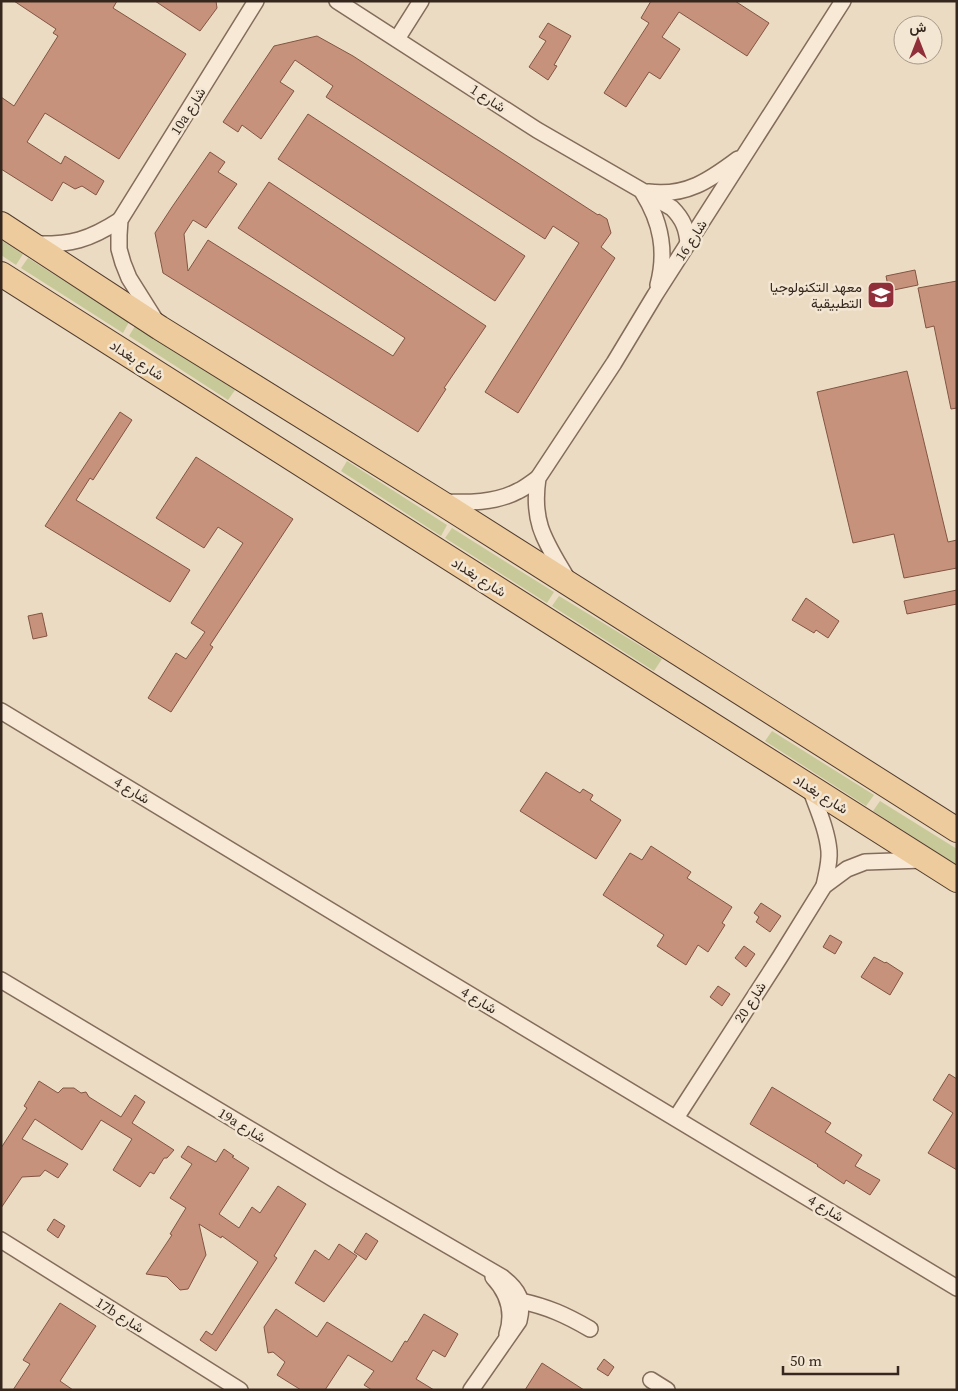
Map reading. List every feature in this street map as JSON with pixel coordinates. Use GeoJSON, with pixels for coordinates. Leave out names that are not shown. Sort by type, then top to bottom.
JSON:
{"type":"FeatureCollection","features":[{"type":"Feature","properties":{"kind":"main road"},"geometry":{"type":"LineString","coordinates":[[1,224],[160,328],[440,502],[957,830]]}},
{"type":"Feature","properties":{"kind":"main road","name":"شارع بغداد"},"geometry":{"type":"LineString","coordinates":[[1,274],[957,880]]}},
{"type":"Feature","properties":{"kind":"street","name":"10a شارع"},"geometry":{"type":"LineString","coordinates":[[32,244],[53,245],[70,243],[88,238],[120,220],[256,1]]}},
{"type":"Feature","properties":{"kind":"street","name":"شارع 1"},"geometry":{"type":"LineString","coordinates":[[337,1],[537,130],[672,208],[685,224],[688,244]]}},
{"type":"Feature","properties":{"kind":"street"},"geometry":{"type":"LineString","coordinates":[[397,39],[421,1]]}},
{"type":"Feature","properties":{"kind":"street","name":"شارع 16"},"geometry":{"type":"LineString","coordinates":[[440,502],[479,502],[498,498],[517,492],[538,478],[614,363],[655,295],[843,1]]}},
{"type":"Feature","properties":{"kind":"street","name":"شارع 1"},"geometry":{"type":"LineString","coordinates":[[642,192],[667,193],[692,188],[714,177],[746,153]]}},
{"type":"Feature","properties":{"kind":"street"},"geometry":{"type":"LineString","coordinates":[[642,192],[654,214],[661,238],[662,264],[655,295]]}},
{"type":"Feature","properties":{"kind":"street","name":"10a شارع"},"geometry":{"type":"LineString","coordinates":[[120,220],[119,249],[123,263],[129,278],[160,328]]}},
{"type":"Feature","properties":{"kind":"street","name":"شارع 16"},"geometry":{"type":"LineString","coordinates":[[538,478],[535,496],[536,513],[541,530],[548,547],[573,587]]}},
{"type":"Feature","properties":{"kind":"street","name":"شارع 4"},"geometry":{"type":"LineString","coordinates":[[1,710],[957,1288]]}},
{"type":"Feature","properties":{"kind":"street","name":"شارع 20"},"geometry":{"type":"LineString","coordinates":[[810,788],[828,841],[829,853],[824,886]]}},
{"type":"Feature","properties":{"kind":"street","name":"شارع 20"},"geometry":{"type":"LineString","coordinates":[[676,1118],[824,886],[846,869],[865,862],[925,860]]}},
{"type":"Feature","properties":{"kind":"street","name":"19a شارع"},"geometry":{"type":"LineString","coordinates":[[1,980],[335,1180],[502,1277],[517,1291],[521,1301]]}},
{"type":"Feature","properties":{"kind":"street","name":"17b شارع"},"geometry":{"type":"LineString","coordinates":[[1,1240],[240,1390]]}},
{"type":"Feature","properties":{"kind":"street"},"geometry":{"type":"LineString","coordinates":[[485,1268],[498,1282],[508,1300],[510,1320],[505,1340]]}},
{"type":"Feature","properties":{"kind":"street"},"geometry":{"type":"LineString","coordinates":[[471,1390],[519,1321],[521,1301],[560,1313],[590,1329]]}},
{"type":"Feature","properties":{"kind":"street"},"geometry":{"type":"LineString","coordinates":[[650,1380],[667,1390]]}},
{"type":"Feature","properties":{"kind":"green space"},"geometry":{"type":"Polygon","coordinates":[[[1,240],[23,254],[16,265],[1,255],[1,240]]]}},
{"type":"Feature","properties":{"kind":"green space"},"geometry":{"type":"Polygon","coordinates":[[[28,258],[129,322],[123,333],[21,268],[28,258]]]}},
{"type":"Feature","properties":{"kind":"green space"},"geometry":{"type":"Polygon","coordinates":[[[135,326],[235,390],[228,400],[129,336],[135,326]]]}},
{"type":"Feature","properties":{"kind":"green space"},"geometry":{"type":"Polygon","coordinates":[[[347,461],[447,525],[441,536],[341,471],[347,461]]]}},
{"type":"Feature","properties":{"kind":"green space"},"geometry":{"type":"Polygon","coordinates":[[[452,528],[554,592],[547,603],[445,538],[452,528]]]}},
{"type":"Feature","properties":{"kind":"green space"},"geometry":{"type":"Polygon","coordinates":[[[559,596],[662,659],[654,671],[552,606],[559,596]]]}},
{"type":"Feature","properties":{"kind":"green space"},"geometry":{"type":"Polygon","coordinates":[[[772,731],[874,795],[866,806],[765,741],[772,731]]]}},
{"type":"Feature","properties":{"kind":"green space"},"geometry":{"type":"Polygon","coordinates":[[[880,801],[957,849],[957,865],[873,811],[880,801]]]}},
{"type":"Feature","properties":{"kind":"building"},"geometry":{"type":"Polygon","coordinates":[[[14,1],[117,1],[113,8],[186,54],[119,159],[45,113],[27,142],[61,164],[65,156],[104,181],[96,195],[82,186],[75,189],[63,182],[52,201],[1,169],[1,97],[14,106],[58,36],[53,33],[56,29],[14,1]]]}},
{"type":"Feature","properties":{"kind":"building"},"geometry":{"type":"Polygon","coordinates":[[[155,1],[216,1],[217,8],[200,31],[155,1]]]}},
{"type":"Feature","properties":{"kind":"building"},"geometry":{"type":"Polygon","coordinates":[[[651,1],[735,1],[769,23],[747,56],[679,12],[662,37],[680,49],[660,79],[649,72],[626,107],[604,93],[649,23],[641,18],[651,1]]]}},
{"type":"Feature","properties":{"kind":"building"},"geometry":{"type":"Polygon","coordinates":[[[548,23],[571,36],[554,65],[557,66],[548,80],[529,67],[546,41],[539,37],[548,23]]]}},
{"type":"Feature","properties":{"kind":"building"},"geometry":{"type":"Polygon","coordinates":[[[317,36],[353,56],[607,219],[611,233],[601,247],[615,258],[518,413],[485,392],[579,243],[553,226],[545,239],[326,97],[333,86],[295,60],[280,82],[294,91],[261,139],[242,125],[238,132],[223,122],[274,46],[317,36]]]}},
{"type":"Feature","properties":{"kind":"building"},"geometry":{"type":"Polygon","coordinates":[[[308,114],[525,256],[495,301],[278,159],[308,114]]]}},
{"type":"Feature","properties":{"kind":"building"},"geometry":{"type":"Polygon","coordinates":[[[210,152],[225,162],[218,172],[237,184],[206,228],[193,220],[184,234],[188,271],[208,240],[393,356],[405,338],[238,228],[269,182],[486,326],[444,388],[446,389],[418,432],[163,273],[155,233],[210,152]]]}},
{"type":"Feature","properties":{"kind":"building"},"geometry":{"type":"Polygon","coordinates":[[[915,270],[918,285],[889,291],[886,276],[915,270]]]}},
{"type":"Feature","properties":{"kind":"building"},"geometry":{"type":"Polygon","coordinates":[[[957,281],[957,408],[951,409],[934,326],[926,328],[918,288],[957,281]]]}},
{"type":"Feature","properties":{"kind":"building"},"geometry":{"type":"Polygon","coordinates":[[[907,371],[948,542],[957,540],[957,568],[904,578],[894,534],[853,543],[817,392],[907,371]]]}},
{"type":"Feature","properties":{"kind":"building"},"geometry":{"type":"Polygon","coordinates":[[[120,412],[132,420],[93,480],[90,478],[76,500],[190,570],[170,602],[45,526],[120,412]]]}},
{"type":"Feature","properties":{"kind":"building"},"geometry":{"type":"Polygon","coordinates":[[[196,457],[293,519],[210,645],[213,647],[171,712],[148,698],[176,653],[186,659],[205,632],[191,623],[243,543],[218,527],[204,548],[156,518],[196,457]]]}},
{"type":"Feature","properties":{"kind":"building"},"geometry":{"type":"Polygon","coordinates":[[[957,590],[957,604],[907,614],[904,601],[957,590]]]}},
{"type":"Feature","properties":{"kind":"building"},"geometry":{"type":"Polygon","coordinates":[[[806,598],[839,621],[828,638],[816,630],[814,633],[792,620],[806,598]]]}},
{"type":"Feature","properties":{"kind":"building"},"geometry":{"type":"Polygon","coordinates":[[[42,613],[47,636],[33,639],[28,616],[42,613]]]}},
{"type":"Feature","properties":{"kind":"building"},"geometry":{"type":"Polygon","coordinates":[[[546,772],[580,793],[583,789],[593,795],[590,800],[621,820],[596,859],[520,811],[546,772]]]}},
{"type":"Feature","properties":{"kind":"building"},"geometry":{"type":"Polygon","coordinates":[[[651,846],[691,872],[687,878],[732,907],[722,923],[725,925],[708,952],[698,945],[686,965],[657,946],[664,935],[603,895],[630,853],[642,860],[651,846]]]}},
{"type":"Feature","properties":{"kind":"building"},"geometry":{"type":"Polygon","coordinates":[[[761,903],[781,916],[770,932],[756,922],[759,917],[754,913],[761,903]]]}},
{"type":"Feature","properties":{"kind":"building"},"geometry":{"type":"Polygon","coordinates":[[[830,935],[842,942],[835,954],[823,947],[830,935]]]}},
{"type":"Feature","properties":{"kind":"building"},"geometry":{"type":"Polygon","coordinates":[[[744,946],[755,954],[746,967],[735,958],[744,946]]]}},
{"type":"Feature","properties":{"kind":"building"},"geometry":{"type":"Polygon","coordinates":[[[874,957],[903,973],[890,995],[861,977],[874,957]]]}},
{"type":"Feature","properties":{"kind":"building"},"geometry":{"type":"Polygon","coordinates":[[[718,986],[730,994],[722,1006],[710,997],[718,986]]]}},
{"type":"Feature","properties":{"kind":"building"},"geometry":{"type":"Polygon","coordinates":[[[949,1074],[957,1079],[957,1170],[928,1153],[953,1113],[933,1100],[949,1074]]]}},
{"type":"Feature","properties":{"kind":"building"},"geometry":{"type":"Polygon","coordinates":[[[39,1081],[58,1093],[63,1088],[74,1088],[81,1093],[86,1092],[89,1097],[121,1117],[135,1095],[145,1102],[132,1123],[174,1150],[167,1158],[164,1158],[154,1174],[150,1172],[140,1187],[113,1170],[132,1139],[101,1120],[82,1150],[35,1119],[22,1139],[68,1164],[58,1178],[45,1170],[40,1176],[22,1177],[1,1208],[1,1148],[27,1108],[24,1106],[39,1081]]]}},
{"type":"Feature","properties":{"kind":"building"},"geometry":{"type":"Polygon","coordinates":[[[772,1087],[831,1123],[825,1132],[862,1155],[855,1166],[880,1180],[870,1195],[846,1180],[844,1184],[818,1165],[750,1124],[772,1087]]]}},
{"type":"Feature","properties":{"kind":"building"},"geometry":{"type":"Polygon","coordinates":[[[188,1146],[216,1162],[224,1149],[234,1156],[232,1157],[249,1168],[219,1214],[239,1228],[252,1207],[260,1213],[278,1186],[306,1204],[274,1256],[277,1258],[216,1351],[200,1340],[206,1331],[212,1335],[258,1262],[222,1236],[221,1238],[199,1224],[206,1255],[188,1289],[180,1290],[167,1277],[146,1274],[172,1235],[170,1234],[186,1208],[170,1198],[192,1164],[181,1157],[188,1146]]]}},
{"type":"Feature","properties":{"kind":"building"},"geometry":{"type":"Polygon","coordinates":[[[54,1219],[65,1226],[58,1238],[47,1230],[54,1219]]]}},
{"type":"Feature","properties":{"kind":"building"},"geometry":{"type":"Polygon","coordinates":[[[366,1233],[378,1241],[366,1260],[354,1252],[366,1233]]]}},
{"type":"Feature","properties":{"kind":"building"},"geometry":{"type":"Polygon","coordinates":[[[339,1244],[357,1256],[324,1302],[295,1283],[315,1250],[329,1260],[339,1244]]]}},
{"type":"Feature","properties":{"kind":"building"},"geometry":{"type":"Polygon","coordinates":[[[60,1303],[96,1326],[60,1381],[73,1390],[13,1390],[30,1364],[23,1360],[60,1303]]]}},
{"type":"Feature","properties":{"kind":"building"},"geometry":{"type":"Polygon","coordinates":[[[276,1309],[317,1337],[327,1322],[392,1362],[424,1314],[458,1334],[445,1357],[433,1350],[416,1379],[434,1390],[372,1390],[364,1385],[374,1371],[348,1355],[325,1390],[301,1390],[277,1375],[285,1362],[273,1352],[268,1353],[264,1327],[276,1309]]]}},
{"type":"Feature","properties":{"kind":"building"},"geometry":{"type":"Polygon","coordinates":[[[604,1359],[614,1367],[608,1376],[597,1369],[604,1359]]]}},
{"type":"Feature","properties":{"kind":"building"},"geometry":{"type":"Polygon","coordinates":[[[542,1363],[584,1390],[525,1390],[542,1363]]]}},
{"type":"Feature","properties":{"kind":"place","name":"معهد التكنولوجيا التطبيقية"},"geometry":{"type":"Point","coordinates":[881,295]}}]}
